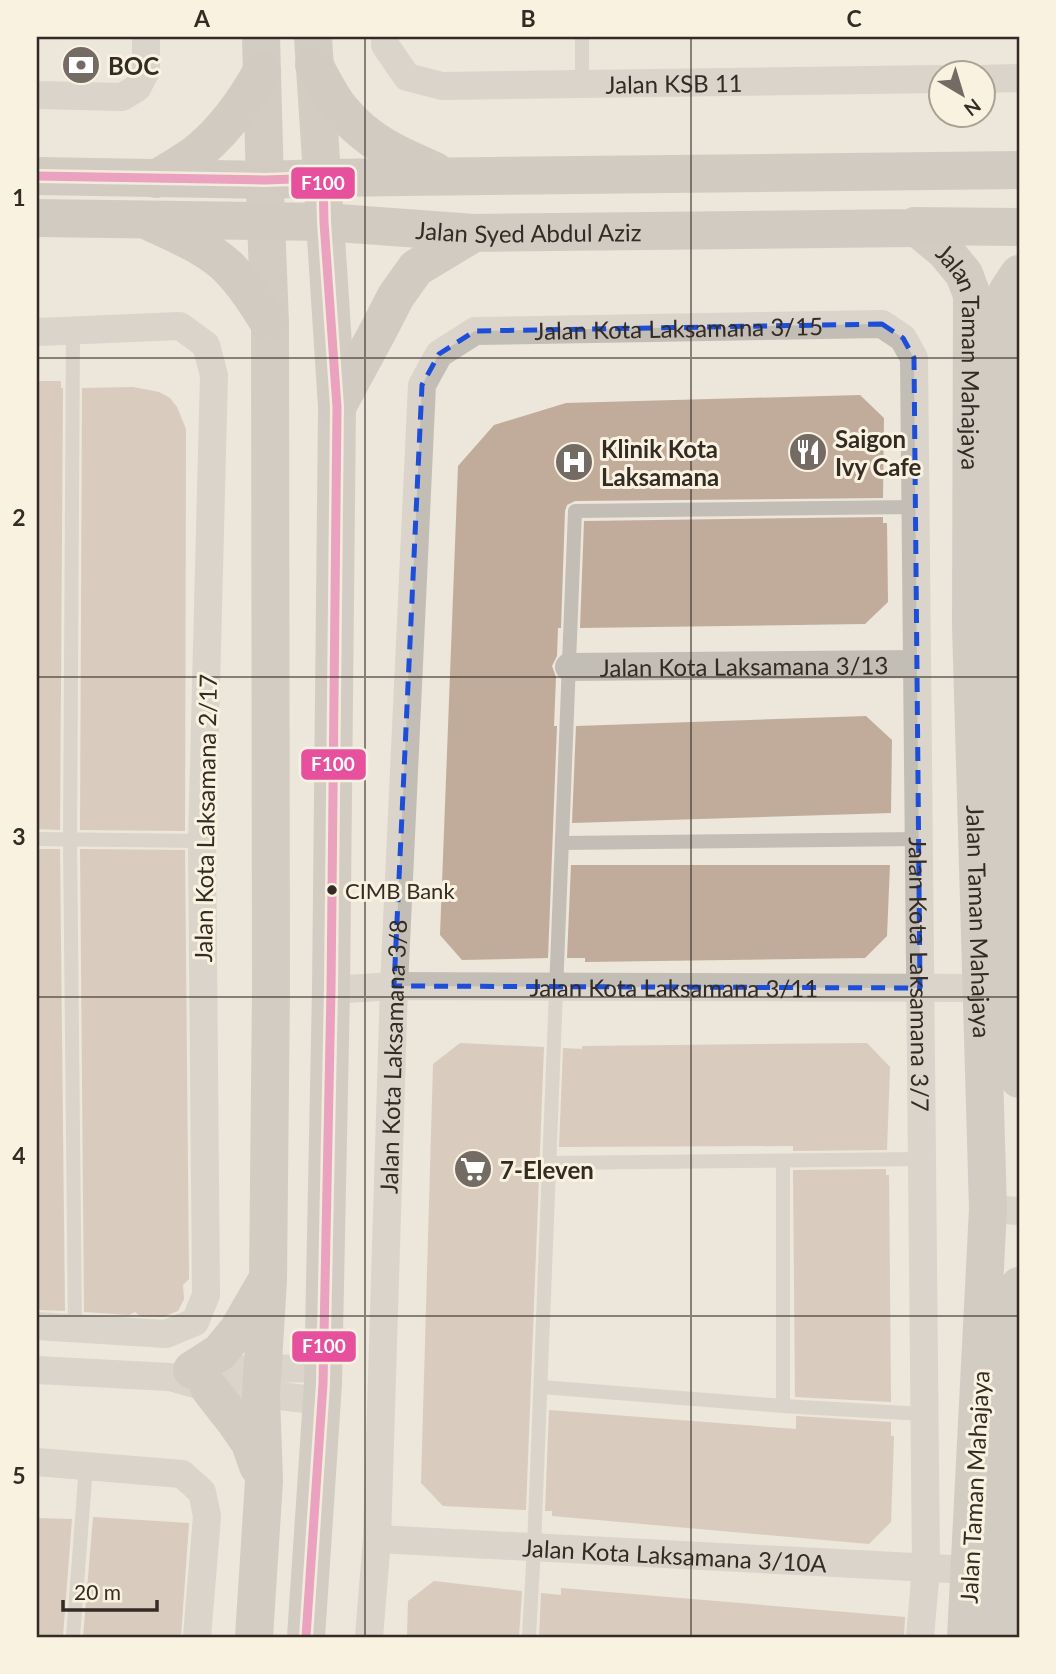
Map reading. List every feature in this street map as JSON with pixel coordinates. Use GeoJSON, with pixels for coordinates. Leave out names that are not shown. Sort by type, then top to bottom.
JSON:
{"type":"FeatureCollection","features":[{"type":"Feature","properties":{"kind":"main road"},"geometry":{"type":"LineString","coordinates":[[313,51],[341,110],[363,132],[389,150],[447,176]]}},
{"type":"Feature","properties":{"kind":"main road"},"geometry":{"type":"LineString","coordinates":[[306,1637],[323,1385],[331,990],[337,407],[313,51]]}},
{"type":"Feature","properties":{"kind":"main road"},"geometry":{"type":"LineString","coordinates":[[156,179],[196,154],[222,130],[248,96],[261,54]]}},
{"type":"Feature","properties":{"kind":"main road"},"geometry":{"type":"LineString","coordinates":[[254,1637],[264,1481],[262,1381],[268,1279],[271,989],[270,324],[261,54]]}},
{"type":"Feature","properties":{"kind":"main road","name":"Jalan Syed Abdul Aziz"},"geometry":{"type":"LineString","coordinates":[[37,176],[265,180],[1019,170]]}},
{"type":"Feature","properties":{"kind":"main road","name":"Jalan Syed Abdul Aziz"},"geometry":{"type":"LineString","coordinates":[[37,218],[324,222],[474,233],[915,226],[1019,227]]}},
{"type":"Feature","properties":{"kind":"main road"},"geometry":{"type":"LineString","coordinates":[[147,220],[203,249],[226,265],[245,286],[270,324]]}},
{"type":"Feature","properties":{"kind":"main road","name":"Jalan Taman Mahajaya"},"geometry":{"type":"LineString","coordinates":[[915,226],[945,251],[964,274],[972,295],[971,626],[999,988],[1004,1210],[974,1479],[1001,1559],[967,1637]]}},
{"type":"Feature","properties":{"kind":"main road"},"geometry":{"type":"LineString","coordinates":[[337,407],[396,296],[415,268],[474,233]]}},
{"type":"Feature","properties":{"kind":"main road","name":"Jalan Taman Mahajaya"},"geometry":{"type":"LineString","coordinates":[[1019,274],[1007,292],[1012,628],[999,988],[1019,1079]]}},
{"type":"Feature","properties":{"kind":"main road"},"geometry":{"type":"LineString","coordinates":[[264,1481],[250,1443],[234,1420],[190,1378],[219,1352],[238,1330],[268,1279]]}},
{"type":"Feature","properties":{"kind":"main road","name":"Jalan Taman Mahajaya"},"geometry":{"type":"LineString","coordinates":[[1001,1637],[1001,1559],[1019,1286]]}},
{"type":"Feature","properties":{"kind":"street"},"geometry":{"type":"LineString","coordinates":[[37,95],[122,97],[137,88],[146,71],[146,37]]}},
{"type":"Feature","properties":{"kind":"street","name":"Jalan KSB 11"},"geometry":{"type":"LineString","coordinates":[[385,37],[386,45],[407,77],[442,86],[926,79]]}},
{"type":"Feature","properties":{"kind":"street"},"geometry":{"type":"LineString","coordinates":[[996,79],[1019,78]]}},
{"type":"Feature","properties":{"kind":"street","name":"Jalan Kota Laksamana 3/15"},"geometry":{"type":"LineString","coordinates":[[475,331],[882,324]]}},
{"type":"Feature","properties":{"kind":"street","name":"Jalan Kota Laksamana 3/7"},"geometry":{"type":"LineString","coordinates":[[882,324],[903,338],[914,358],[926,1568],[920,1637]]}},
{"type":"Feature","properties":{"kind":"street","name":"Jalan Kota Laksamana 2/17"},"geometry":{"type":"LineString","coordinates":[[73,331],[180,326],[206,345],[214,375],[202,841],[206,1295],[195,1322],[166,1334],[75,1329]]}},
{"type":"Feature","properties":{"kind":"street"},"geometry":{"type":"LineString","coordinates":[[37,332],[73,331]]}},
{"type":"Feature","properties":{"kind":"street","name":"Jalan Kota Laksamana 3/8"},"geometry":{"type":"LineString","coordinates":[[369,1637],[377,1539],[394,986],[422,386],[439,354],[475,331]]}},
{"type":"Feature","properties":{"kind":"street","name":"Jalan Kota Laksamana 3/13"},"geometry":{"type":"LineString","coordinates":[[569,667],[917,664]]}},
{"type":"Feature","properties":{"kind":"street","name":"Jalan Kota Laksamana 3/11"},"geometry":{"type":"LineString","coordinates":[[331,990],[394,986],[999,988]]}},
{"type":"Feature","properties":{"kind":"street"},"geometry":{"type":"LineString","coordinates":[[37,1326],[75,1329]]}},
{"type":"Feature","properties":{"kind":"street"},"geometry":{"type":"LineString","coordinates":[[37,1370],[323,1385]]}},
{"type":"Feature","properties":{"kind":"street"},"geometry":{"type":"LineString","coordinates":[[37,1462],[182,1474],[202,1492],[207,1516],[197,1637]]}},
{"type":"Feature","properties":{"kind":"street","name":"Jalan Kota Laksamana 3/10A"},"geometry":{"type":"LineString","coordinates":[[377,1539],[926,1568],[1001,1559]]}},
{"type":"Feature","properties":{"kind":"lane"},"geometry":{"type":"LineString","coordinates":[[582,37],[582,84]]}},
{"type":"Feature","properties":{"kind":"lane"},"geometry":{"type":"LineString","coordinates":[[73,331],[70,839],[75,1329]]}},
{"type":"Feature","properties":{"kind":"lane"},"geometry":{"type":"LineString","coordinates":[[529,1637],[575,511],[915,507]]}},
{"type":"Feature","properties":{"kind":"lane"},"geometry":{"type":"LineString","coordinates":[[37,839],[202,841]]}},
{"type":"Feature","properties":{"kind":"lane"},"geometry":{"type":"LineString","coordinates":[[563,843],[919,839]]}},
{"type":"Feature","properties":{"kind":"lane"},"geometry":{"type":"LineString","coordinates":[[550,1163],[922,1159]]}},
{"type":"Feature","properties":{"kind":"lane"},"geometry":{"type":"LineString","coordinates":[[783,1161],[783,1406]]}},
{"type":"Feature","properties":{"kind":"lane"},"geometry":{"type":"LineString","coordinates":[[541,1387],[924,1414]]}},
{"type":"Feature","properties":{"kind":"lane"},"geometry":{"type":"LineString","coordinates":[[73,1637],[86,1466]]}},
{"type":"Feature","properties":{"kind":"highlighted area"},"geometry":{"type":"Polygon","coordinates":[[[882,324],[903,338],[914,358],[920,988],[394,986],[422,385],[439,354],[475,331],[882,324]]]}},
{"type":"Feature","properties":{"kind":"building"},"geometry":{"type":"Polygon","coordinates":[[[37,381],[61,381],[63,388],[60,830],[37,829],[37,381]]]}},
{"type":"Feature","properties":{"kind":"building"},"geometry":{"type":"Polygon","coordinates":[[[133,387],[159,392],[170,398],[186,429],[185,831],[80,830],[82,388],[133,387]]]}},
{"type":"Feature","properties":{"kind":"building"},"geometry":{"type":"Polygon","coordinates":[[[860,395],[884,418],[883,498],[575,501],[567,505],[561,628],[558,628],[557,656],[552,666],[556,677],[554,726],[557,726],[548,958],[462,960],[440,935],[458,466],[494,425],[566,403],[860,395]]]}},
{"type":"Feature","properties":{"kind":"building"},"geometry":{"type":"Polygon","coordinates":[[[883,517],[883,523],[887,523],[888,602],[865,624],[580,628],[584,521],[883,517]]]}},
{"type":"Feature","properties":{"kind":"building"},"geometry":{"type":"Polygon","coordinates":[[[866,716],[892,740],[891,813],[572,823],[576,726],[866,716]]]}},
{"type":"Feature","properties":{"kind":"building"},"geometry":{"type":"Polygon","coordinates":[[[37,849],[60,849],[65,1311],[37,1310],[37,849]]]}},
{"type":"Feature","properties":{"kind":"building"},"geometry":{"type":"Polygon","coordinates":[[[80,849],[185,850],[189,1279],[183,1285],[184,1299],[178,1311],[163,1317],[140,1316],[135,1312],[129,1315],[84,1312],[80,849]]]}},
{"type":"Feature","properties":{"kind":"building"},"geometry":{"type":"Polygon","coordinates":[[[571,865],[890,865],[887,936],[865,958],[585,962],[585,958],[567,958],[571,865]]]}},
{"type":"Feature","properties":{"kind":"building"},"geometry":{"type":"Polygon","coordinates":[[[460,1043],[544,1047],[526,1510],[443,1506],[421,1483],[433,1064],[460,1043]]]}},
{"type":"Feature","properties":{"kind":"building"},"geometry":{"type":"Polygon","coordinates":[[[867,1043],[890,1067],[887,1150],[793,1151],[793,1146],[559,1147],[563,1048],[867,1043]]]}},
{"type":"Feature","properties":{"kind":"building"},"geometry":{"type":"Polygon","coordinates":[[[886,1169],[886,1175],[889,1175],[891,1402],[795,1397],[793,1170],[886,1169]]]}},
{"type":"Feature","properties":{"kind":"building"},"geometry":{"type":"Polygon","coordinates":[[[549,1410],[796,1429],[796,1416],[891,1422],[891,1436],[894,1436],[891,1522],[869,1544],[552,1516],[552,1511],[545,1511],[549,1410]]]}},
{"type":"Feature","properties":{"kind":"building"},"geometry":{"type":"Polygon","coordinates":[[[93,1517],[189,1523],[181,1637],[83,1637],[93,1517]]]}},
{"type":"Feature","properties":{"kind":"building"},"geometry":{"type":"Polygon","coordinates":[[[37,1518],[72,1519],[63,1637],[37,1637],[37,1518]]]}},
{"type":"Feature","properties":{"kind":"building"},"geometry":{"type":"Polygon","coordinates":[[[434,1581],[522,1591],[519,1637],[407,1637],[408,1601],[434,1581]]]}},
{"type":"Feature","properties":{"kind":"building"},"geometry":{"type":"Polygon","coordinates":[[[561,1588],[905,1617],[904,1637],[539,1637],[541,1593],[561,1595],[561,1588]]]}},
{"type":"Feature","properties":{"kind":"transit line","name":"F100"},"geometry":{"type":"LineString","coordinates":[[37,176],[265,180],[323,178],[337,407],[331,990],[323,1384],[306,1637]]}},
{"type":"Feature","properties":{"kind":"place","name":"BOC"},"geometry":{"type":"Point","coordinates":[81,65]}},
{"type":"Feature","properties":{"kind":"place","name":"Saigon Ivy Cafe"},"geometry":{"type":"Point","coordinates":[808,452]}},
{"type":"Feature","properties":{"kind":"place","name":"Klinik Kota Laksamana"},"geometry":{"type":"Point","coordinates":[574,462]}},
{"type":"Feature","properties":{"kind":"place","name":"CIMB Bank"},"geometry":{"type":"Point","coordinates":[332,890]}},
{"type":"Feature","properties":{"kind":"place","name":"7-Eleven"},"geometry":{"type":"Point","coordinates":[473,1169]}}]}
